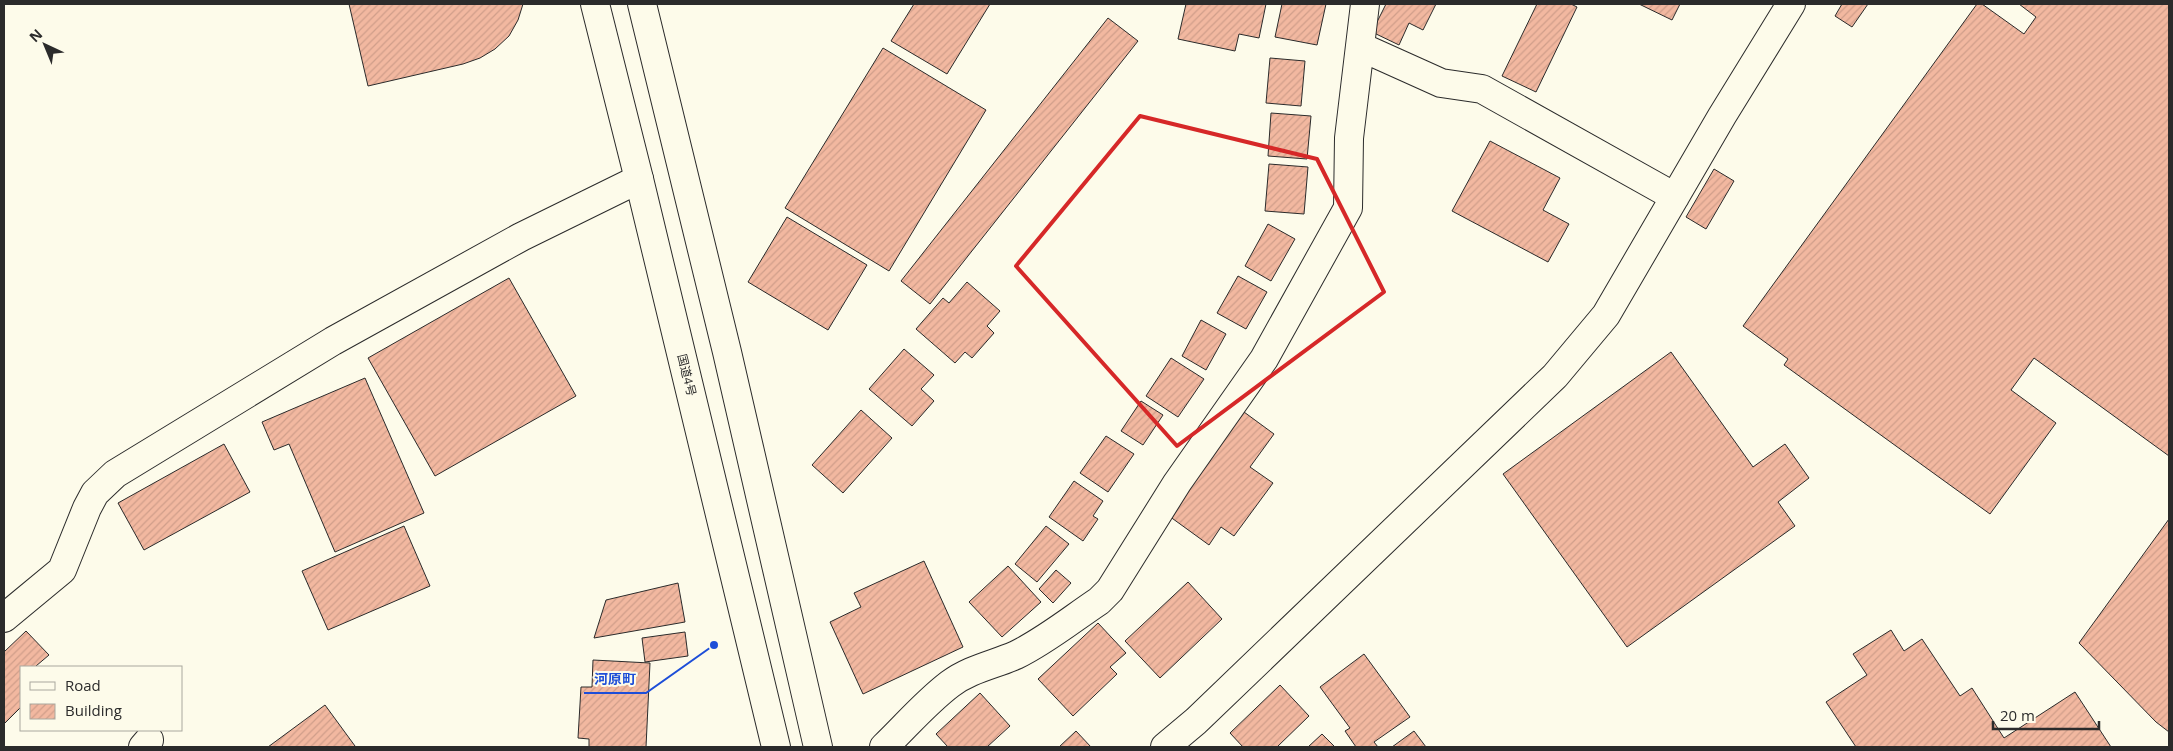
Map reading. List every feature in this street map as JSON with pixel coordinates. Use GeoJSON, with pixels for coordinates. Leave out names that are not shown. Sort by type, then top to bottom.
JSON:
{"type":"FeatureCollection","features":[{"type":"Feature","properties":{"kind":"main road","name":"国道4号"},"geometry":{"type":"LineString","coordinates":[[595,4],[639,178],[776,747]]}},
{"type":"Feature","properties":{"kind":"main road"},"geometry":{"type":"LineString","coordinates":[[642,4],[729,362],[818,747]]}},
{"type":"Feature","properties":{"kind":"main road"},"geometry":{"type":"LineString","coordinates":[[884,747],[922,707],[950,684],[972,671],[1016,654],[1099,601],[1110,590],[1177,483],[1264,359],[1348,208],[1349,138],[1365,4]]}},
{"type":"Feature","properties":{"kind":"main road"},"geometry":{"type":"LineString","coordinates":[[1166,747],[1203,714],[1555,376],[1606,315],[1791,4]]}},
{"type":"Feature","properties":{"kind":"main road"},"geometry":{"type":"LineString","coordinates":[[1361,47],[1440,83],[1482,89],[1675,197]]}},
{"type":"Feature","properties":{"kind":"main road"},"geometry":{"type":"LineString","coordinates":[[4,618],[62,570],[95,493],[115,474],[333,341],[521,237],[639,178]]}},
{"type":"Feature","properties":{"kind":"highlighted area"},"geometry":{"type":"Polygon","coordinates":[[[1140,116],[1317,159],[1384,292],[1177,446],[1016,266],[1140,116]]]}},
{"type":"Feature","properties":{"kind":"building"},"geometry":{"type":"Polygon","coordinates":[[[349,4],[523,4],[518,20],[509,36],[495,49],[480,58],[463,64],[368,86],[349,4]]]}},
{"type":"Feature","properties":{"kind":"building"},"geometry":{"type":"Polygon","coordinates":[[[914,4],[990,4],[947,74],[891,41],[914,4]]]}},
{"type":"Feature","properties":{"kind":"building"},"geometry":{"type":"Polygon","coordinates":[[[1186,4],[1266,4],[1259,38],[1239,34],[1235,51],[1178,39],[1186,4]]]}},
{"type":"Feature","properties":{"kind":"building"},"geometry":{"type":"Polygon","coordinates":[[[1282,4],[1326,4],[1317,45],[1275,37],[1282,4]]]}},
{"type":"Feature","properties":{"kind":"building"},"geometry":{"type":"Polygon","coordinates":[[[1386,4],[1436,4],[1423,30],[1409,23],[1399,45],[1372,32],[1386,4]]]}},
{"type":"Feature","properties":{"kind":"building"},"geometry":{"type":"Polygon","coordinates":[[[1537,4],[1571,4],[1577,7],[1536,92],[1502,76],[1537,4]]]}},
{"type":"Feature","properties":{"kind":"building"},"geometry":{"type":"Polygon","coordinates":[[[1639,4],[1680,4],[1672,20],[1639,4]]]}},
{"type":"Feature","properties":{"kind":"building"},"geometry":{"type":"Polygon","coordinates":[[[1842,4],[1868,4],[1852,27],[1835,16],[1842,4]]]}},
{"type":"Feature","properties":{"kind":"building"},"geometry":{"type":"Polygon","coordinates":[[[1977,4],[1982,4],[2024,34],[2036,17],[2019,4],[2169,4],[2169,456],[2034,358],[2011,390],[2056,423],[1990,514],[1784,365],[1788,359],[1743,326],[1977,4]]]}},
{"type":"Feature","properties":{"kind":"building"},"geometry":{"type":"Polygon","coordinates":[[[1108,18],[1138,41],[930,304],[901,281],[1108,18]]]}},
{"type":"Feature","properties":{"kind":"building"},"geometry":{"type":"Polygon","coordinates":[[[883,48],[986,110],[889,271],[785,208],[883,48]]]}},
{"type":"Feature","properties":{"kind":"building"},"geometry":{"type":"Polygon","coordinates":[[[1270,58],[1305,61],[1301,106],[1266,103],[1270,58]]]}},
{"type":"Feature","properties":{"kind":"building"},"geometry":{"type":"Polygon","coordinates":[[[1271,113],[1311,116],[1307,159],[1268,156],[1271,113]]]}},
{"type":"Feature","properties":{"kind":"building"},"geometry":{"type":"Polygon","coordinates":[[[1490,141],[1560,178],[1543,210],[1569,224],[1548,262],[1452,211],[1490,141]]]}},
{"type":"Feature","properties":{"kind":"building"},"geometry":{"type":"Polygon","coordinates":[[[1269,164],[1308,167],[1304,214],[1265,211],[1269,164]]]}},
{"type":"Feature","properties":{"kind":"building"},"geometry":{"type":"Polygon","coordinates":[[[1714,169],[1734,181],[1706,229],[1686,217],[1714,169]]]}},
{"type":"Feature","properties":{"kind":"building"},"geometry":{"type":"Polygon","coordinates":[[[787,217],[867,265],[828,330],[748,282],[787,217]]]}},
{"type":"Feature","properties":{"kind":"building"},"geometry":{"type":"Polygon","coordinates":[[[1268,224],[1295,239],[1271,281],[1245,266],[1268,224]]]}},
{"type":"Feature","properties":{"kind":"building"},"geometry":{"type":"Polygon","coordinates":[[[1238,276],[1267,292],[1246,329],[1217,313],[1238,276]]]}},
{"type":"Feature","properties":{"kind":"building"},"geometry":{"type":"Polygon","coordinates":[[[509,278],[576,396],[435,476],[368,358],[509,278]]]}},
{"type":"Feature","properties":{"kind":"building"},"geometry":{"type":"Polygon","coordinates":[[[967,282],[1000,311],[987,326],[994,333],[972,358],[965,352],[955,363],[916,329],[943,298],[949,303],[967,282]]]}},
{"type":"Feature","properties":{"kind":"building"},"geometry":{"type":"Polygon","coordinates":[[[1201,320],[1226,334],[1206,370],[1182,356],[1201,320]]]}},
{"type":"Feature","properties":{"kind":"building"},"geometry":{"type":"Polygon","coordinates":[[[904,349],[934,375],[921,389],[934,401],[912,426],[869,389],[904,349]]]}},
{"type":"Feature","properties":{"kind":"building"},"geometry":{"type":"Polygon","coordinates":[[[1671,352],[1753,467],[1785,444],[1809,478],[1778,502],[1795,526],[1627,647],[1503,474],[1671,352]]]}},
{"type":"Feature","properties":{"kind":"building"},"geometry":{"type":"Polygon","coordinates":[[[1171,358],[1204,379],[1178,417],[1146,396],[1171,358]]]}},
{"type":"Feature","properties":{"kind":"building"},"geometry":{"type":"Polygon","coordinates":[[[365,378],[424,513],[335,552],[289,444],[274,450],[262,422],[365,378]]]}},
{"type":"Feature","properties":{"kind":"building"},"geometry":{"type":"Polygon","coordinates":[[[1141,401],[1163,415],[1143,445],[1121,431],[1141,401]]]}},
{"type":"Feature","properties":{"kind":"building"},"geometry":{"type":"Polygon","coordinates":[[[861,410],[892,438],[843,493],[812,465],[861,410]]]}},
{"type":"Feature","properties":{"kind":"building"},"geometry":{"type":"Polygon","coordinates":[[[1244,412],[1274,434],[1250,467],[1273,483],[1234,536],[1221,527],[1209,545],[1169,516],[1244,412]]]}},
{"type":"Feature","properties":{"kind":"building"},"geometry":{"type":"Polygon","coordinates":[[[1106,436],[1134,454],[1108,492],[1080,473],[1106,436]]]}},
{"type":"Feature","properties":{"kind":"building"},"geometry":{"type":"Polygon","coordinates":[[[224,444],[250,492],[144,550],[118,503],[224,444]]]}},
{"type":"Feature","properties":{"kind":"building"},"geometry":{"type":"Polygon","coordinates":[[[1074,481],[1103,501],[1093,516],[1098,519],[1083,541],[1049,517],[1074,481]]]}},
{"type":"Feature","properties":{"kind":"building"},"geometry":{"type":"Polygon","coordinates":[[[2169,519],[2169,732],[2156,722],[2079,643],[2169,519]]]}},
{"type":"Feature","properties":{"kind":"building"},"geometry":{"type":"Polygon","coordinates":[[[404,526],[430,586],[328,630],[302,571],[404,526]]]}},
{"type":"Feature","properties":{"kind":"building"},"geometry":{"type":"Polygon","coordinates":[[[1046,526],[1069,544],[1037,582],[1015,564],[1046,526]]]}},
{"type":"Feature","properties":{"kind":"building"},"geometry":{"type":"Polygon","coordinates":[[[924,561],[963,647],[863,694],[830,622],[861,607],[854,593],[924,561]]]}},
{"type":"Feature","properties":{"kind":"building"},"geometry":{"type":"Polygon","coordinates":[[[1008,566],[1041,602],[1002,637],[969,602],[1008,566]]]}},
{"type":"Feature","properties":{"kind":"building"},"geometry":{"type":"Polygon","coordinates":[[[1056,570],[1071,583],[1053,603],[1039,589],[1056,570]]]}},
{"type":"Feature","properties":{"kind":"building"},"geometry":{"type":"Polygon","coordinates":[[[1188,582],[1222,619],[1160,678],[1125,641],[1188,582]]]}},
{"type":"Feature","properties":{"kind":"building"},"geometry":{"type":"Polygon","coordinates":[[[678,583],[685,622],[594,638],[606,600],[678,583]]]}},
{"type":"Feature","properties":{"kind":"building"},"geometry":{"type":"Polygon","coordinates":[[[1098,623],[1126,653],[1110,667],[1117,674],[1073,716],[1038,679],[1098,623]]]}},
{"type":"Feature","properties":{"kind":"building"},"geometry":{"type":"Polygon","coordinates":[[[1891,630],[1904,651],[1922,639],[1960,696],[1972,688],[2004,738],[2075,692],[2111,747],[1856,747],[1826,702],[1867,675],[1853,654],[1891,630]]]}},
{"type":"Feature","properties":{"kind":"building"},"geometry":{"type":"Polygon","coordinates":[[[26,631],[49,655],[36,666],[20,666],[20,708],[4,724],[4,652],[26,631]]]}},
{"type":"Feature","properties":{"kind":"building"},"geometry":{"type":"Polygon","coordinates":[[[685,632],[688,656],[645,662],[642,638],[685,632]]]}},
{"type":"Feature","properties":{"kind":"building"},"geometry":{"type":"Polygon","coordinates":[[[1364,654],[1410,717],[1374,742],[1378,747],[1356,747],[1345,731],[1350,728],[1320,687],[1364,654]]]}},
{"type":"Feature","properties":{"kind":"building"},"geometry":{"type":"Polygon","coordinates":[[[593,660],[650,663],[646,747],[589,747],[589,739],[578,738],[581,687],[592,687],[593,660]]]}},
{"type":"Feature","properties":{"kind":"building"},"geometry":{"type":"Polygon","coordinates":[[[1280,685],[1309,716],[1277,747],[1243,747],[1230,733],[1280,685]]]}},
{"type":"Feature","properties":{"kind":"building"},"geometry":{"type":"Polygon","coordinates":[[[980,693],[1010,726],[987,747],[948,747],[936,734],[980,693]]]}},
{"type":"Feature","properties":{"kind":"building"},"geometry":{"type":"Polygon","coordinates":[[[325,705],[355,746],[268,747],[325,705]]]}},
{"type":"Feature","properties":{"kind":"building"},"geometry":{"type":"Polygon","coordinates":[[[1076,731],[1091,747],[1059,747],[1076,731]]]}},
{"type":"Feature","properties":{"kind":"building"},"geometry":{"type":"Polygon","coordinates":[[[1414,731],[1426,747],[1392,747],[1414,731]]]}},
{"type":"Feature","properties":{"kind":"building"},"geometry":{"type":"Polygon","coordinates":[[[1322,734],[1335,747],[1308,747],[1322,734]]]}},
{"type":"Feature","properties":{"kind":"place","name":"河原町"},"geometry":{"type":"Point","coordinates":[714,645]}}]}
